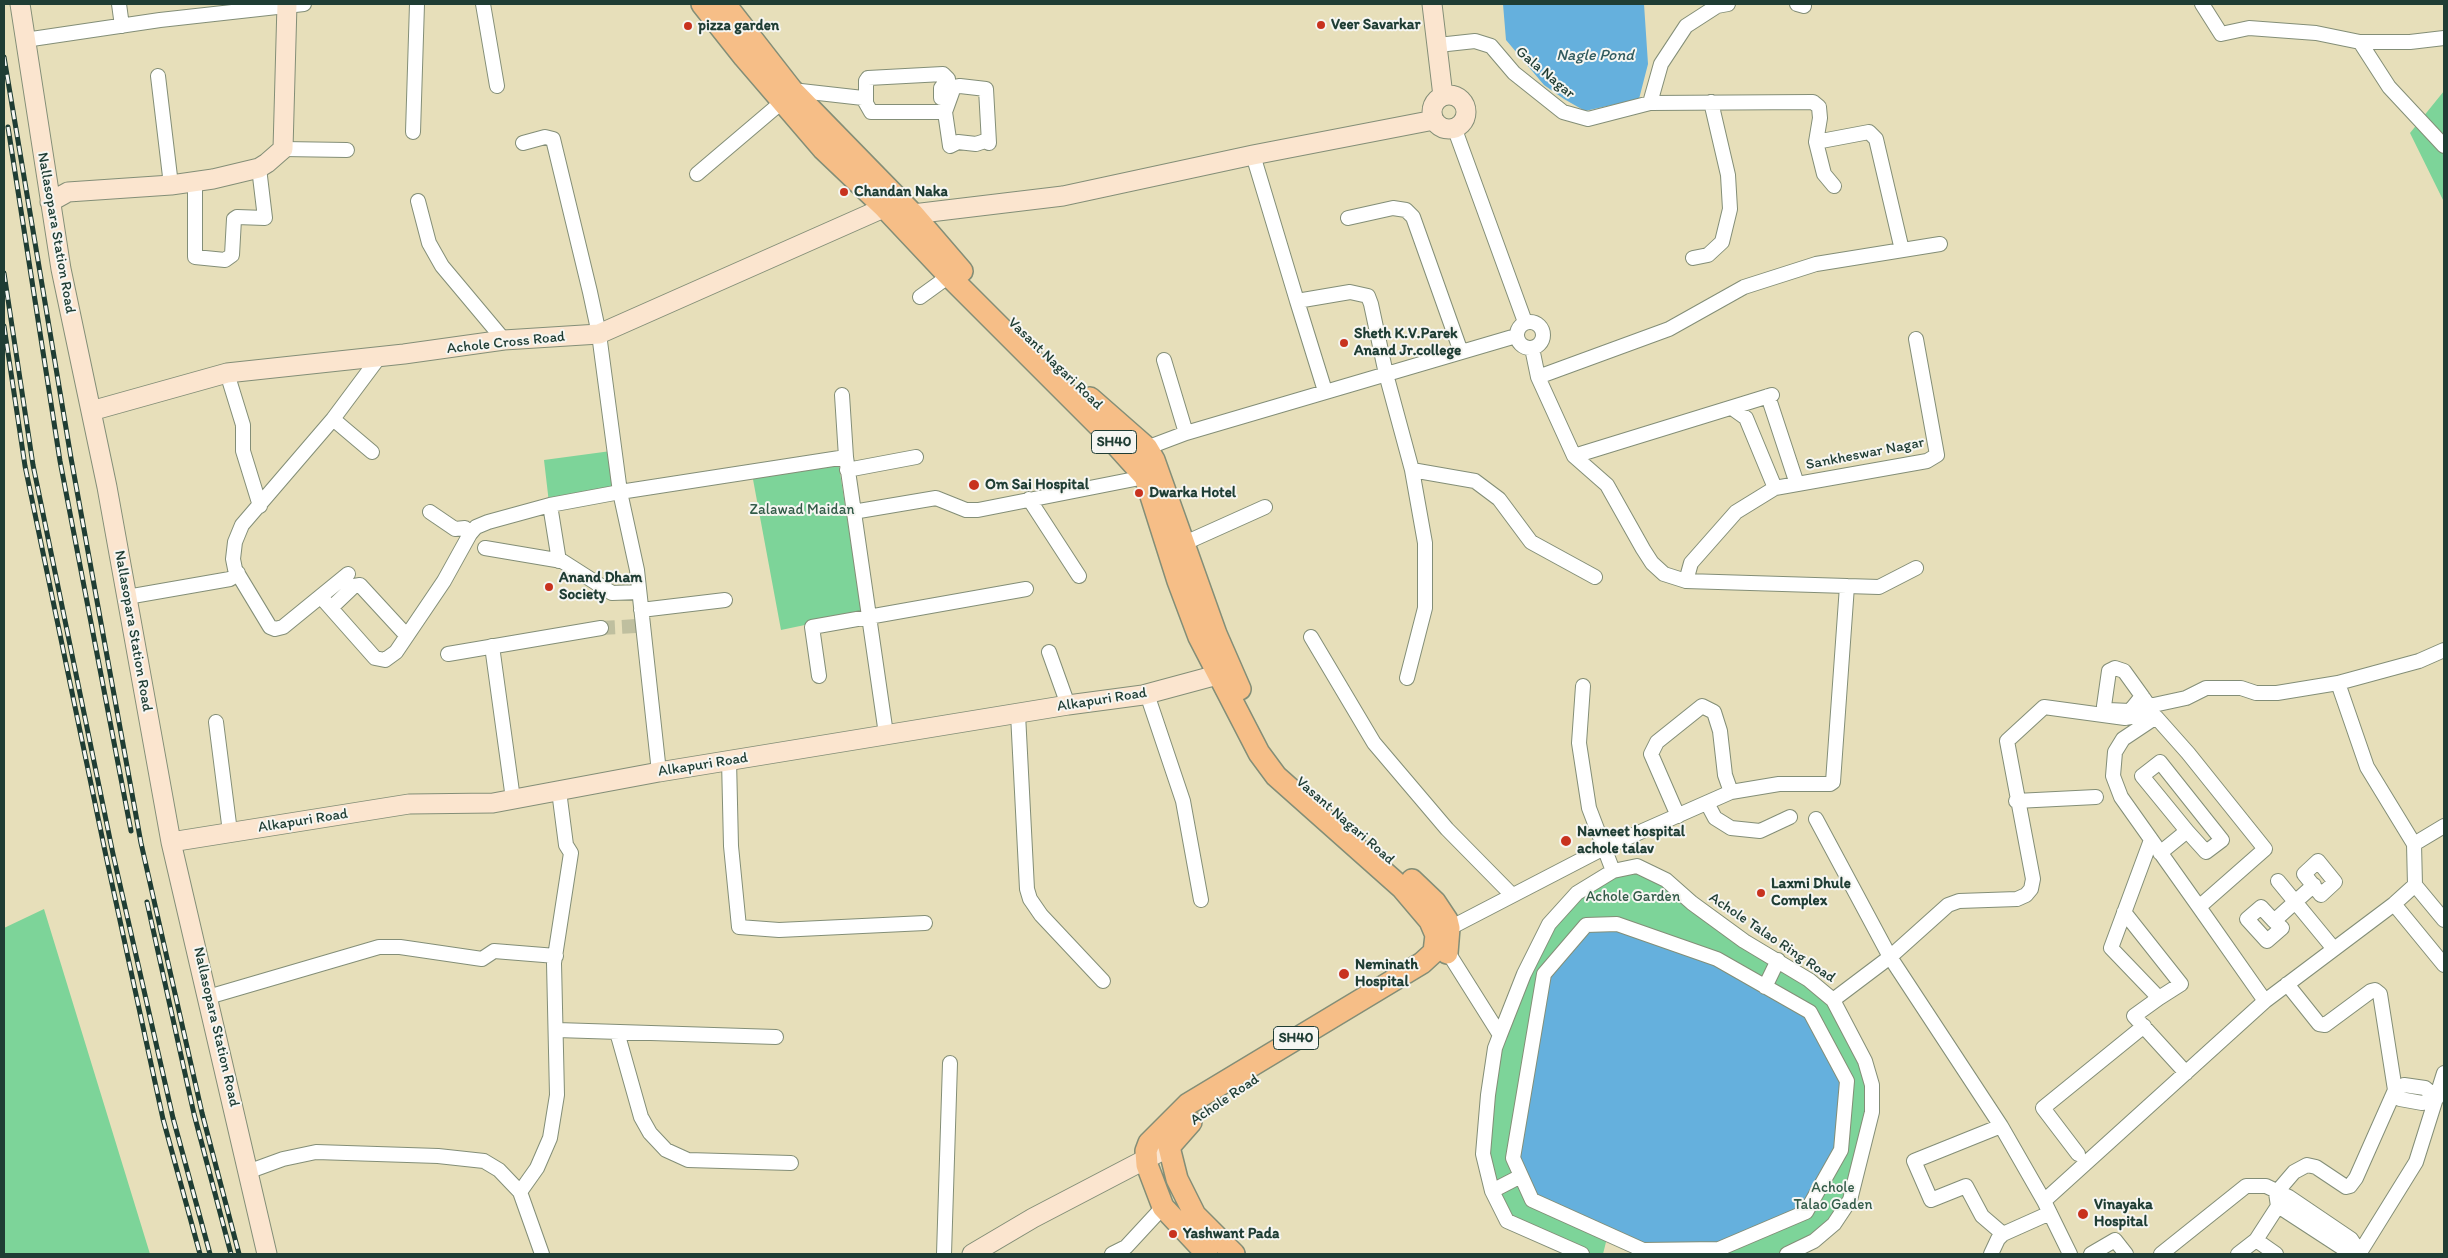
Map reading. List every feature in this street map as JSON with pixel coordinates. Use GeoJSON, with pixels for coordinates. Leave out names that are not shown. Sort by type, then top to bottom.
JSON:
{"type":"FeatureCollection","features":[{"type":"Feature","properties":{"kind":"main road","name":"Vasant Nagari Road"},"geometry":{"type":"LineString","coordinates":[[702,4],[744,57],[787,95]]}},
{"type":"Feature","properties":{"kind":"main road","name":"Vasant Nagari Road"},"geometry":{"type":"LineString","coordinates":[[725,4],[823,148],[898,211],[983,296],[1147,448],[1154,460],[1199,637],[1225,673],[1259,753],[1276,776],[1402,888],[1445,938]]}},
{"type":"Feature","properties":{"kind":"main road","name":"Vasant Nagari Road"},"geometry":{"type":"LineString","coordinates":[[898,211],[948,276],[1100,427],[1145,477],[1176,547]]}},
{"type":"Feature","properties":{"kind":"main road","name":"Achole Road"},"geometry":{"type":"LineString","coordinates":[[1155,1150],[1188,1104],[1422,963],[1445,938]]}},
{"type":"Feature","properties":{"kind":"main road"},"geometry":{"type":"LineString","coordinates":[[1155,1150],[1163,1207],[1207,1254]]}},
{"type":"Feature","properties":{"kind":"main road"},"geometry":{"type":"LineString","coordinates":[[1155,1150],[1177,1179],[1196,1215],[1234,1254]]}},
{"type":"Feature","properties":{"kind":"street","name":"Nallasopara Station Road"},"geometry":{"type":"LineString","coordinates":[[20,4],[61,269],[107,487],[172,842],[268,1254]]}},
{"type":"Feature","properties":{"kind":"street"},"geometry":{"type":"LineString","coordinates":[[119,4],[122,26]]}},
{"type":"Feature","properties":{"kind":"street"},"geometry":{"type":"LineString","coordinates":[[413,132],[417,4]]}},
{"type":"Feature","properties":{"kind":"street"},"geometry":{"type":"LineString","coordinates":[[483,4],[497,86]]}},
{"type":"Feature","properties":{"kind":"street"},"geometry":{"type":"LineString","coordinates":[[1432,4],[1443,96]]}},
{"type":"Feature","properties":{"kind":"street"},"geometry":{"type":"LineString","coordinates":[[1650,103],[1661,64],[1686,26],[1717,6],[1728,4]]}},
{"type":"Feature","properties":{"kind":"street"},"geometry":{"type":"LineString","coordinates":[[2202,4],[2221,34],[2250,28],[2316,33],[2360,42],[2410,42],[2444,38]]}},
{"type":"Feature","properties":{"kind":"street"},"geometry":{"type":"LineString","coordinates":[[25,40],[293,5],[283,148]]}},
{"type":"Feature","properties":{"kind":"street","name":"Gala Nagar"},"geometry":{"type":"LineString","coordinates":[[1438,45],[1475,41],[1490,46],[1514,73],[1563,112],[1588,119],[1650,103],[1813,102],[1820,107],[1816,142]]}},
{"type":"Feature","properties":{"kind":"street"},"geometry":{"type":"LineString","coordinates":[[2360,42],[2390,87],[2444,146]]}},
{"type":"Feature","properties":{"kind":"street"},"geometry":{"type":"LineString","coordinates":[[941,98],[941,88],[948,79],[943,74],[868,78],[866,85],[866,101],[871,112],[945,112]]}},
{"type":"Feature","properties":{"kind":"street"},"geometry":{"type":"LineString","coordinates":[[158,76],[171,184]]}},
{"type":"Feature","properties":{"kind":"street"},"geometry":{"type":"LineString","coordinates":[[954,87],[984,87],[986,91],[989,143],[985,141],[976,144],[958,142],[950,146],[945,112],[954,87]]}},
{"type":"Feature","properties":{"kind":"street"},"geometry":{"type":"LineString","coordinates":[[697,174],[787,95],[863,98],[866,101]]}},
{"type":"Feature","properties":{"kind":"street"},"geometry":{"type":"LineString","coordinates":[[1443,96],[1454,96],[1465,106],[1463,121],[1454,127],[1443,127],[1434,120],[1432,108],[1438,99],[1443,96]]}},
{"type":"Feature","properties":{"kind":"street"},"geometry":{"type":"LineString","coordinates":[[1694,258],[1708,255],[1722,242],[1730,209],[1728,175],[1711,102]]}},
{"type":"Feature","properties":{"kind":"street","name":"Achole Cross Road"},"geometry":{"type":"LineString","coordinates":[[91,411],[227,374],[504,340],[598,334],[898,211],[1063,196],[1253,154],[1434,120]]}},
{"type":"Feature","properties":{"kind":"street"},"geometry":{"type":"LineString","coordinates":[[1454,127],[1525,322]]}},
{"type":"Feature","properties":{"kind":"street"},"geometry":{"type":"LineString","coordinates":[[1834,186],[1824,174],[1816,142],[1869,132],[1876,139],[1902,250]]}},
{"type":"Feature","properties":{"kind":"street"},"geometry":{"type":"LineString","coordinates":[[523,143],[544,137],[553,139],[598,334],[620,492],[639,592],[640,626],[659,772]]}},
{"type":"Feature","properties":{"kind":"street"},"geometry":{"type":"LineString","coordinates":[[50,202],[68,192],[195,181],[259,168],[283,148],[347,150]]}},
{"type":"Feature","properties":{"kind":"street"},"geometry":{"type":"LineString","coordinates":[[1253,154],[1325,392]]}},
{"type":"Feature","properties":{"kind":"street"},"geometry":{"type":"LineString","coordinates":[[195,181],[195,258],[225,260],[232,256],[234,220],[237,217],[265,218],[259,168]]}},
{"type":"Feature","properties":{"kind":"street"},"geometry":{"type":"LineString","coordinates":[[418,201],[429,243],[442,266],[504,340]]}},
{"type":"Feature","properties":{"kind":"street"},"geometry":{"type":"LineString","coordinates":[[1348,218],[1393,208],[1406,210],[1412,217],[1461,352]]}},
{"type":"Feature","properties":{"kind":"street"},"geometry":{"type":"LineString","coordinates":[[1538,377],[1670,329],[1744,287],[1816,264],[1940,244]]}},
{"type":"Feature","properties":{"kind":"street"},"geometry":{"type":"LineString","coordinates":[[920,297],[948,276]]}},
{"type":"Feature","properties":{"kind":"street"},"geometry":{"type":"LineString","coordinates":[[1298,302],[1350,292],[1368,296],[1386,374],[1412,470],[1426,543],[1426,608],[1407,678]]}},
{"type":"Feature","properties":{"kind":"street"},"geometry":{"type":"LineString","coordinates":[[1525,322],[1534,322],[1543,331],[1540,344],[1532,348],[1524,347],[1516,336],[1518,328],[1525,322]]}},
{"type":"Feature","properties":{"kind":"street"},"geometry":{"type":"LineString","coordinates":[[1127,456],[1186,433],[1516,336]]}},
{"type":"Feature","properties":{"kind":"street","name":"Sankheswar Nagar"},"geometry":{"type":"LineString","coordinates":[[1775,488],[1927,461],[1937,455],[1916,339]]}},
{"type":"Feature","properties":{"kind":"street"},"geometry":{"type":"LineString","coordinates":[[1532,348],[1538,377],[1574,456],[1606,485],[1652,563],[1664,574],[1686,581],[1879,587],[1916,568]]}},
{"type":"Feature","properties":{"kind":"street"},"geometry":{"type":"LineString","coordinates":[[348,574],[283,627],[275,629],[270,627],[238,573],[233,559],[242,525],[333,419],[380,356]]}},
{"type":"Feature","properties":{"kind":"street"},"geometry":{"type":"LineString","coordinates":[[1164,360],[1186,433]]}},
{"type":"Feature","properties":{"kind":"street"},"geometry":{"type":"LineString","coordinates":[[227,374],[243,425],[242,451],[260,506]]}},
{"type":"Feature","properties":{"kind":"street"},"geometry":{"type":"LineString","coordinates":[[842,395],[853,512],[886,734]]}},
{"type":"Feature","properties":{"kind":"street"},"geometry":{"type":"LineString","coordinates":[[1574,456],[1724,408],[1732,408],[1770,396],[1797,484]]}},
{"type":"Feature","properties":{"kind":"street"},"geometry":{"type":"LineString","coordinates":[[1686,581],[1691,563],[1736,512],[1775,488],[1746,418],[1732,408]]}},
{"type":"Feature","properties":{"kind":"street"},"geometry":{"type":"LineString","coordinates":[[333,419],[372,452]]}},
{"type":"Feature","properties":{"kind":"street"},"geometry":{"type":"LineString","coordinates":[[321,597],[375,658],[390,658],[444,581],[470,534],[476,527],[488,522],[550,505],[620,492],[847,463],[916,457]]}},
{"type":"Feature","properties":{"kind":"street"},"geometry":{"type":"LineString","coordinates":[[1768,472],[1790,465]]}},
{"type":"Feature","properties":{"kind":"street"},"geometry":{"type":"LineString","coordinates":[[1412,470],[1475,481],[1499,499],[1531,542],[1596,577]]}},
{"type":"Feature","properties":{"kind":"street"},"geometry":{"type":"LineString","coordinates":[[853,512],[926,498],[936,498],[966,510],[978,510],[1145,477]]}},
{"type":"Feature","properties":{"kind":"street"},"geometry":{"type":"LineString","coordinates":[[1029,499],[1079,576]]}},
{"type":"Feature","properties":{"kind":"street"},"geometry":{"type":"LineString","coordinates":[[550,505],[559,561]]}},
{"type":"Feature","properties":{"kind":"street"},"geometry":{"type":"LineString","coordinates":[[1176,547],[1265,507]]}},
{"type":"Feature","properties":{"kind":"street"},"geometry":{"type":"LineString","coordinates":[[430,512],[456,529],[465,528],[470,534]]}},
{"type":"Feature","properties":{"kind":"street"},"geometry":{"type":"LineString","coordinates":[[485,548],[559,561],[612,593],[639,592]]}},
{"type":"Feature","properties":{"kind":"street"},"geometry":{"type":"LineString","coordinates":[[127,597],[230,579],[238,573]]}},
{"type":"Feature","properties":{"kind":"street"},"geometry":{"type":"LineString","coordinates":[[330,608],[354,586],[360,585],[407,636]]}},
{"type":"Feature","properties":{"kind":"street"},"geometry":{"type":"LineString","coordinates":[[1500,1035],[1445,938],[1512,895],[1604,848],[1731,792],[1779,784],[1830,784],[1833,782],[1847,586]]}},
{"type":"Feature","properties":{"kind":"street"},"geometry":{"type":"LineString","coordinates":[[819,676],[812,627],[1026,589]]}},
{"type":"Feature","properties":{"kind":"street"},"geometry":{"type":"LineString","coordinates":[[641,610],[725,600]]}},
{"type":"Feature","properties":{"kind":"street"},"geometry":{"type":"LineString","coordinates":[[448,654],[601,628]]}},
{"type":"Feature","properties":{"kind":"street"},"geometry":{"type":"LineString","coordinates":[[1310,637],[1374,743],[1447,829],[1512,895]]}},
{"type":"Feature","properties":{"kind":"street"},"geometry":{"type":"LineString","coordinates":[[492,646],[514,800]]}},
{"type":"Feature","properties":{"kind":"street"},"geometry":{"type":"LineString","coordinates":[[1833,1000],[1890,958],[1948,906],[1959,901],[2017,899],[2026,896],[2031,889],[2033,879],[2016,801],[2007,741],[2044,707],[2125,718],[2136,716],[2145,701],[2177,700],[2206,688],[2241,688],[2256,693],[2277,693],[2338,683],[2419,661],[2444,650]]}},
{"type":"Feature","properties":{"kind":"street"},"geometry":{"type":"LineString","coordinates":[[1049,652],[1068,704]]}},
{"type":"Feature","properties":{"kind":"street","name":"Alkapuri Road"},"geometry":{"type":"LineString","coordinates":[[172,842],[409,804],[493,804],[729,760],[1018,714],[1068,704],[1147,694],[1225,673]]}},
{"type":"Feature","properties":{"kind":"street"},"geometry":{"type":"LineString","coordinates":[[2338,683],[2367,767],[2414,844],[2415,885],[2444,920]]}},
{"type":"Feature","properties":{"kind":"street"},"geometry":{"type":"LineString","coordinates":[[1583,686],[1579,743],[1589,808],[1613,871]]}},
{"type":"Feature","properties":{"kind":"street"},"geometry":{"type":"LineString","coordinates":[[1147,694],[1183,802],[1201,900]]}},
{"type":"Feature","properties":{"kind":"street"},"geometry":{"type":"LineString","coordinates":[[1678,816],[1651,754],[1657,742],[1702,706],[1714,712],[1720,730],[1725,774],[1731,792]]}},
{"type":"Feature","properties":{"kind":"street"},"geometry":{"type":"LineString","coordinates":[[1018,714],[1027,889],[1030,900],[1041,915],[1103,981]]}},
{"type":"Feature","properties":{"kind":"street"},"geometry":{"type":"LineString","coordinates":[[2199,907],[2265,849],[2188,753],[2156,717],[2123,739],[2115,752],[2112,763],[2113,776],[2121,797],[2265,1001]]}},
{"type":"Feature","properties":{"kind":"street"},"geometry":{"type":"LineString","coordinates":[[216,722],[230,832]]}},
{"type":"Feature","properties":{"kind":"street"},"geometry":{"type":"LineString","coordinates":[[729,760],[731,846],[739,927],[778,930],[925,923]]}},
{"type":"Feature","properties":{"kind":"street"},"geometry":{"type":"LineString","coordinates":[[2160,762],[2222,840],[2206,852],[2186,832],[2142,776],[2160,762]]}},
{"type":"Feature","properties":{"kind":"street"},"geometry":{"type":"LineString","coordinates":[[520,1192],[537,1168],[550,1138],[558,1095],[554,963],[571,852],[566,844],[558,791]]}},
{"type":"Feature","properties":{"kind":"street"},"geometry":{"type":"LineString","coordinates":[[2016,801],[2096,797]]}},
{"type":"Feature","properties":{"kind":"street"},"geometry":{"type":"LineString","coordinates":[[1707,803],[1715,818],[1731,828],[1760,832],[1790,818]]}},
{"type":"Feature","properties":{"kind":"street"},"geometry":{"type":"LineString","coordinates":[[1816,819],[1890,958],[2001,1126],[2047,1207],[2070,1254]]}},
{"type":"Feature","properties":{"kind":"street"},"geometry":{"type":"LineString","coordinates":[[2414,844],[2444,826]]}},
{"type":"Feature","properties":{"kind":"street"},"geometry":{"type":"LineString","coordinates":[[2160,852],[2186,832]]}},
{"type":"Feature","properties":{"kind":"street"},"geometry":{"type":"LineString","coordinates":[[2152,840],[2111,948],[2159,998]]}},
{"type":"Feature","properties":{"kind":"street","name":"Achole Talao Ring Road"},"geometry":{"type":"LineString","coordinates":[[1582,1254],[1507,1221],[1492,1191],[1483,1154],[1488,1095],[1495,1048],[1524,974],[1548,924],[1577,893],[1613,871],[1636,866],[1666,880],[1692,903],[1744,941],[1809,980],[1833,1000],[1865,1061],[1872,1085],[1872,1112],[1850,1200],[1834,1224],[1814,1241],[1787,1254]]}},
{"type":"Feature","properties":{"kind":"street"},"geometry":{"type":"LineString","coordinates":[[2278,881],[2334,950]]}},
{"type":"Feature","properties":{"kind":"street"},"geometry":{"type":"LineString","coordinates":[[2274,921],[2314,885]]}},
{"type":"Feature","properties":{"kind":"street"},"geometry":{"type":"LineString","coordinates":[[1992,1254],[1998,1239],[2003,1234],[2047,1207],[2186,1073],[2265,1001],[2394,904],[2415,885]]}},
{"type":"Feature","properties":{"kind":"street"},"geometry":{"type":"LineString","coordinates":[[2394,904],[2444,965]]}},
{"type":"Feature","properties":{"kind":"street"},"geometry":{"type":"LineString","coordinates":[[2124,912],[2181,984],[2134,1016],[2186,1073]]}},
{"type":"Feature","properties":{"kind":"street"},"geometry":{"type":"LineString","coordinates":[[1617,924],[1717,959],[1810,1012],[1847,1081],[1841,1150],[1806,1212],[1719,1249],[1643,1250],[1532,1200],[1521,1176],[1513,1158],[1544,974],[1586,925],[1617,924]]}},
{"type":"Feature","properties":{"kind":"street"},"geometry":{"type":"LineString","coordinates":[[208,997],[378,947],[400,947],[482,959],[494,952],[556,956]]}},
{"type":"Feature","properties":{"kind":"street"},"geometry":{"type":"LineString","coordinates":[[1765,987],[1778,960]]}},
{"type":"Feature","properties":{"kind":"street"},"geometry":{"type":"LineString","coordinates":[[2238,1254],[2256,1240],[2294,1172],[2307,1165],[2316,1167],[2346,1187],[2350,1186],[2356,1178],[2395,1090],[2380,994],[2377,991],[2371,991],[2324,1025],[2319,1024],[2287,984]]}},
{"type":"Feature","properties":{"kind":"street"},"geometry":{"type":"LineString","coordinates":[[2078,1154],[2044,1108],[2144,1026]]}},
{"type":"Feature","properties":{"kind":"street"},"geometry":{"type":"LineString","coordinates":[[557,1030],[776,1037]]}},
{"type":"Feature","properties":{"kind":"street"},"geometry":{"type":"LineString","coordinates":[[617,1032],[641,1117],[650,1133],[666,1150],[688,1160],[792,1163]]}},
{"type":"Feature","properties":{"kind":"street"},"geometry":{"type":"LineString","coordinates":[[944,1254],[950,1063]]}},
{"type":"Feature","properties":{"kind":"street"},"geometry":{"type":"LineString","coordinates":[[2360,1254],[2416,1162],[2444,1073]]}},
{"type":"Feature","properties":{"kind":"street"},"geometry":{"type":"LineString","coordinates":[[2395,1090],[2404,1085],[2425,1088],[2436,1098]]}},
{"type":"Feature","properties":{"kind":"street"},"geometry":{"type":"LineString","coordinates":[[2001,1126],[1914,1161],[1931,1200],[1966,1186],[1982,1216],[2003,1234]]}},
{"type":"Feature","properties":{"kind":"street","name":"Achole Road"},"geometry":{"type":"LineString","coordinates":[[982,1251],[1032,1218],[1155,1150]]}},
{"type":"Feature","properties":{"kind":"street"},"geometry":{"type":"LineString","coordinates":[[250,1171],[283,1159],[316,1152],[438,1156],[484,1161],[500,1170],[520,1192],[542,1254]]}},
{"type":"Feature","properties":{"kind":"street"},"geometry":{"type":"LineString","coordinates":[[1492,1191],[1521,1176]]}},
{"type":"Feature","properties":{"kind":"street"},"geometry":{"type":"LineString","coordinates":[[2161,1254],[2246,1186],[2266,1186],[2277,1200],[2339,1250],[2360,1254]]}},
{"type":"Feature","properties":{"kind":"street"},"geometry":{"type":"LineString","coordinates":[[2277,1200],[2289,1197],[2351,1239],[2360,1254]]}},
{"type":"Feature","properties":{"kind":"street"},"geometry":{"type":"LineString","coordinates":[[1119,1253],[1163,1207]]}},
{"type":"Feature","properties":{"kind":"street"},"geometry":{"type":"LineString","coordinates":[[2091,1254],[2115,1240],[2126,1254]]}},
{"type":"Feature","properties":{"kind":"street"},"geometry":{"type":"LineString","coordinates":[[2256,1240],[2276,1254]]}},
{"type":"Feature","properties":{"kind":"green space"},"geometry":{"type":"Polygon","coordinates":[[[2444,91],[2444,202],[2410,133],[2444,91]]]}},
{"type":"Feature","properties":{"kind":"green space"},"geometry":{"type":"Polygon","coordinates":[[[611,451],[615,489],[549,503],[544,460],[611,451]]]}},
{"type":"Feature","properties":{"kind":"green space","name":"Zalawad Maidan"},"geometry":{"type":"Polygon","coordinates":[[[838,460],[862,613],[781,630],[752,474],[838,460]]]}},
{"type":"Feature","properties":{"kind":"green space"},"geometry":{"type":"Polygon","coordinates":[[[1637,866],[1833,1000],[1872,1085],[1865,1147],[1834,1224],[1787,1254],[1683,1254],[1608,1234],[1603,1254],[1580,1254],[1507,1221],[1483,1154],[1495,1048],[1549,924],[1585,888],[1637,866]]]}},
{"type":"Feature","properties":{"kind":"green space"},"geometry":{"type":"Polygon","coordinates":[[[44,909],[150,1254],[4,1254],[4,928],[44,909]]]}},
{"type":"Feature","properties":{"kind":"water","name":"Nagle Pond"},"geometry":{"type":"Polygon","coordinates":[[[1503,4],[1644,4],[1648,64],[1639,99],[1585,111],[1564,99],[1544,85],[1506,40],[1503,4]]]}},
{"type":"Feature","properties":{"kind":"water"},"geometry":{"type":"Polygon","coordinates":[[[1617,924],[1717,959],[1810,1012],[1847,1081],[1841,1150],[1806,1212],[1719,1249],[1643,1250],[1532,1200],[1513,1158],[1544,974],[1586,925],[1617,924]]]}},
{"type":"Feature","properties":{"kind":"tunnel"},"geometry":{"type":"LineString","coordinates":[[601,628],[638,626]]}},
{"type":"Feature","properties":{"kind":"railway"},"geometry":{"type":"LineString","coordinates":[[4,57],[71,458],[141,843],[202,1113],[239,1254]]}},
{"type":"Feature","properties":{"kind":"railway"},"geometry":{"type":"LineString","coordinates":[[8,127],[60,461],[131,831]]}},
{"type":"Feature","properties":{"kind":"railway"},"geometry":{"type":"LineString","coordinates":[[4,273],[33,465],[113,854],[173,1118],[210,1254]]}},
{"type":"Feature","properties":{"kind":"railway"},"geometry":{"type":"LineString","coordinates":[[4,326],[25,466],[106,856],[163,1119],[200,1254]]}},
{"type":"Feature","properties":{"kind":"railway"},"geometry":{"type":"LineString","coordinates":[[147,902],[194,1114],[231,1254]]}},
{"type":"Feature","properties":{"kind":"place","name":"Veer Savarkar"},"geometry":{"type":"Point","coordinates":[1321,25]}},
{"type":"Feature","properties":{"kind":"place","name":"pizza garden"},"geometry":{"type":"Point","coordinates":[688,26]}},
{"type":"Feature","properties":{"kind":"place","name":"Chandan Naka"},"geometry":{"type":"Point","coordinates":[844,192]}},
{"type":"Feature","properties":{"kind":"place","name":"Sheth K.V.Parek Anand Jr.college"},"geometry":{"type":"Point","coordinates":[1344,343]}},
{"type":"Feature","properties":{"kind":"place","name":"Om Sai Hospital"},"geometry":{"type":"Point","coordinates":[974,485]}},
{"type":"Feature","properties":{"kind":"place","name":"Dwarka Hotel"},"geometry":{"type":"Point","coordinates":[1139,493]}},
{"type":"Feature","properties":{"kind":"place","name":"Anand Dham Society"},"geometry":{"type":"Point","coordinates":[549,587]}},
{"type":"Feature","properties":{"kind":"place","name":"Navneet hospital achole talav"},"geometry":{"type":"Point","coordinates":[1566,841]}},
{"type":"Feature","properties":{"kind":"place","name":"Laxmi Dhule Complex"},"geometry":{"type":"Point","coordinates":[1761,893]}},
{"type":"Feature","properties":{"kind":"place","name":"Neminath Hospital"},"geometry":{"type":"Point","coordinates":[1344,974]}},
{"type":"Feature","properties":{"kind":"place","name":"Vinayaka Hospital"},"geometry":{"type":"Point","coordinates":[2083,1214]}},
{"type":"Feature","properties":{"kind":"place","name":"Yashwant Pada"},"geometry":{"type":"Point","coordinates":[1173,1234]}},
{"type":"Feature","properties":{"kind":"park label","name":"Achole Garden"},"geometry":{"type":"Point","coordinates":[1633,897]}},
{"type":"Feature","properties":{"kind":"park label","name":"Achole Talao Gaden"},"geometry":{"type":"Point","coordinates":[1833,1196]}}]}
